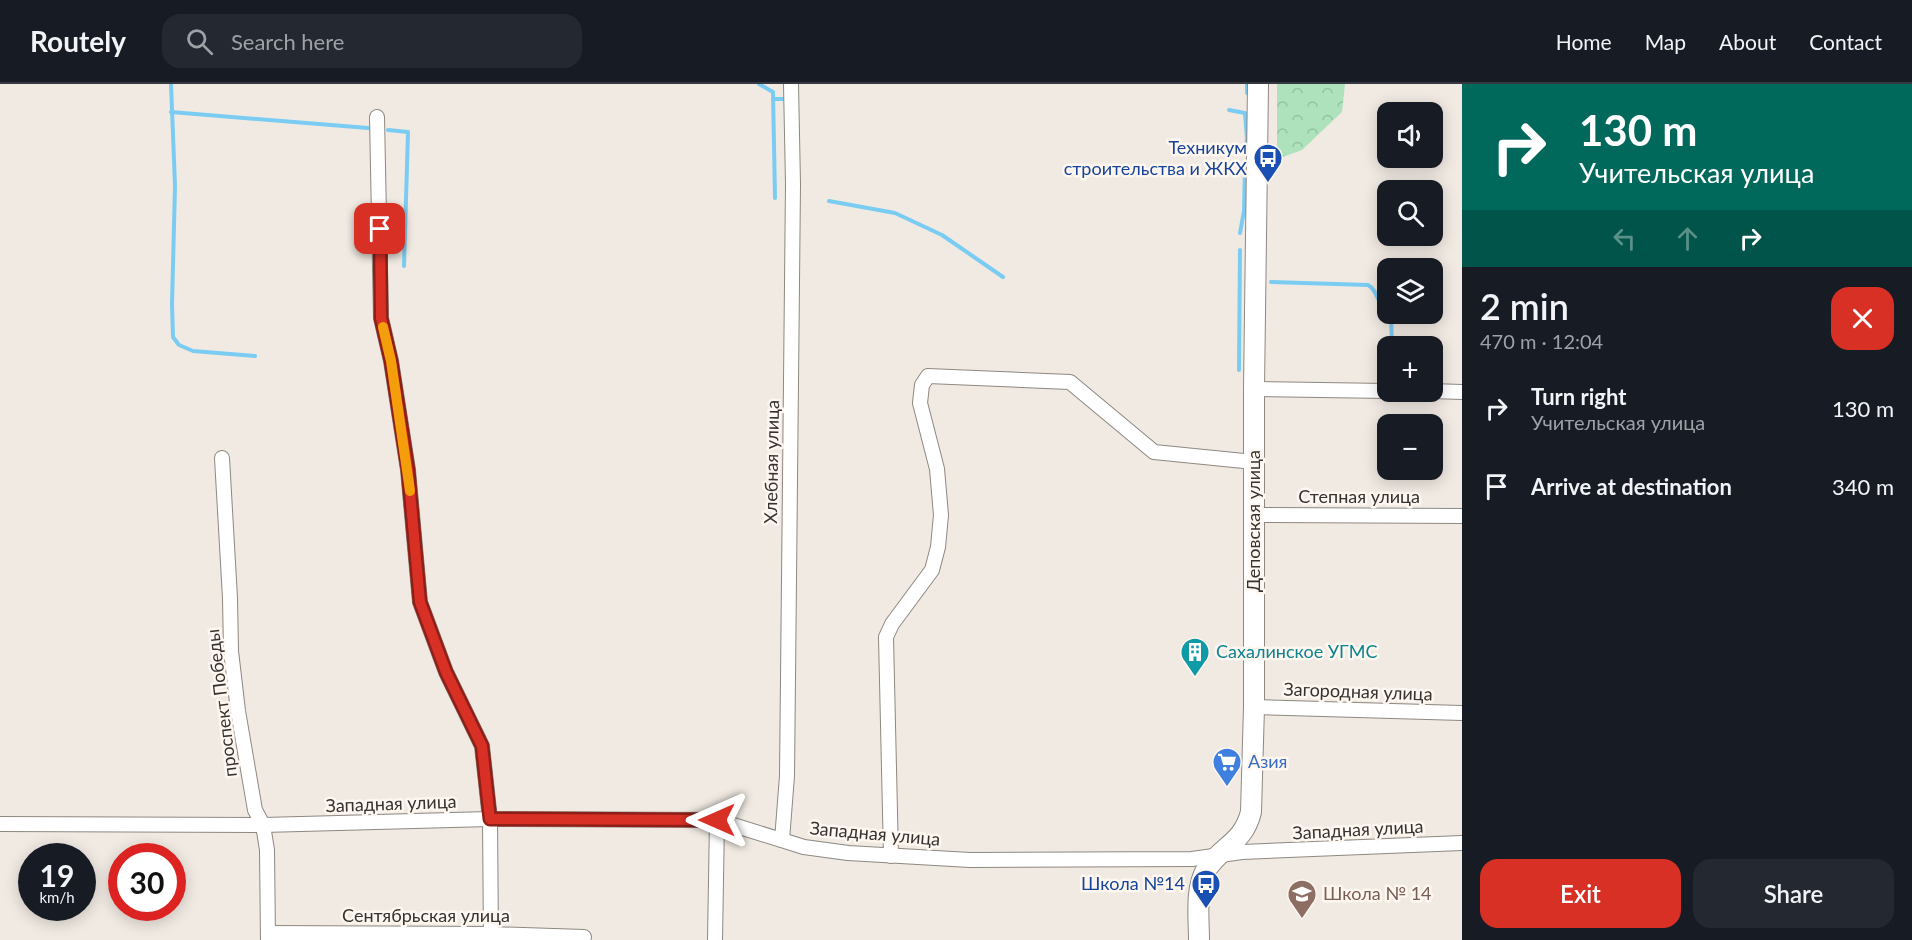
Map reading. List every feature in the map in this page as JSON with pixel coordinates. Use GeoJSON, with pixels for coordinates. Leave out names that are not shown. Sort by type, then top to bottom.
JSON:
{"type":"FeatureCollection","features":[{"type":"Feature","properties":{"kind":"street","name":"Хлебная улица"},"geometry":{"type":"LineString","coordinates":[[782,840],[787,776],[793,184],[791,84]]}},
{"type":"Feature","properties":{"kind":"street","name":"Деповская улица"},"geometry":{"type":"LineString","coordinates":[[1199,940],[1202,880],[1207,869],[1218,856],[1240,837],[1248,825],[1251,812],[1254,707],[1254,389],[1258,84]]}},
{"type":"Feature","properties":{"kind":"street"},"geometry":{"type":"LineString","coordinates":[[378,117],[381,318],[391,361],[408,470],[420,602],[446,672],[482,746],[490,819],[490,937]]}},
{"type":"Feature","properties":{"kind":"street"},"geometry":{"type":"LineString","coordinates":[[891,856],[886,637],[892,624],[932,570],[938,548],[941,515],[938,469],[920,403],[922,385],[928,376],[1070,382],[1154,452],[1254,462]]}},
{"type":"Feature","properties":{"kind":"street"},"geometry":{"type":"LineString","coordinates":[[1254,389],[1377,391]]}},
{"type":"Feature","properties":{"kind":"street"},"geometry":{"type":"LineString","coordinates":[[1443,391],[1462,392]]}},
{"type":"Feature","properties":{"kind":"street","name":"проспект Победы"},"geometry":{"type":"LineString","coordinates":[[222,458],[231,651],[238,711],[255,810],[263,825],[267,850],[268,937]]}},
{"type":"Feature","properties":{"kind":"street","name":"Степная улица"},"geometry":{"type":"LineString","coordinates":[[1255,515],[1462,516]]}},
{"type":"Feature","properties":{"kind":"street","name":"Загородная улица"},"geometry":{"type":"LineString","coordinates":[[1254,707],[1462,713]]}},
{"type":"Feature","properties":{"kind":"street","name":"Западная улица"},"geometry":{"type":"LineString","coordinates":[[0,824],[263,825],[490,819],[717,820],[804,847],[848,854],[970,860],[1192,859],[1242,852],[1462,843]]}},
{"type":"Feature","properties":{"kind":"street"},"geometry":{"type":"LineString","coordinates":[[715,940],[717,820]]}},
{"type":"Feature","properties":{"kind":"street","name":"Сентябрьская улица"},"geometry":{"type":"LineString","coordinates":[[268,937],[584,937]]}},
{"type":"Feature","properties":{"kind":"green space"},"geometry":{"type":"Polygon","coordinates":[[[1277,84],[1345,84],[1342,112],[1302,150],[1277,159],[1277,84]]]}},
{"type":"Feature","properties":{"kind":"waterway"},"geometry":{"type":"LineString","coordinates":[[171,84],[175,186],[173,337],[179,345],[193,351],[255,356]]}},
{"type":"Feature","properties":{"kind":"waterway"},"geometry":{"type":"LineString","coordinates":[[759,84],[773,92],[775,198]]}},
{"type":"Feature","properties":{"kind":"waterway"},"geometry":{"type":"LineString","coordinates":[[1247,84],[1247,93]]}},
{"type":"Feature","properties":{"kind":"waterway"},"geometry":{"type":"LineString","coordinates":[[773,99],[783,99]]}},
{"type":"Feature","properties":{"kind":"waterway"},"geometry":{"type":"LineString","coordinates":[[1229,110],[1245,113],[1247,139],[1245,152]]}},
{"type":"Feature","properties":{"kind":"waterway"},"geometry":{"type":"LineString","coordinates":[[171,112],[368,128]]}},
{"type":"Feature","properties":{"kind":"waterway"},"geometry":{"type":"LineString","coordinates":[[388,130],[408,132],[404,266]]}},
{"type":"Feature","properties":{"kind":"waterway"},"geometry":{"type":"LineString","coordinates":[[1240,233],[1244,211],[1245,166]]}},
{"type":"Feature","properties":{"kind":"waterway"},"geometry":{"type":"LineString","coordinates":[[829,201],[895,213],[942,235],[1003,277]]}},
{"type":"Feature","properties":{"kind":"waterway"},"geometry":{"type":"LineString","coordinates":[[1239,370],[1240,250]]}},
{"type":"Feature","properties":{"kind":"waterway"},"geometry":{"type":"LineString","coordinates":[[1271,282],[1368,285],[1377,297]]}},
{"type":"Feature","properties":{"kind":"waterway"},"geometry":{"type":"LineString","coordinates":[[1391,324],[1392,336]]}},
{"type":"Feature","properties":{"kind":"slow traffic"},"geometry":{"type":"LineString","coordinates":[[383,327],[391,361],[410,491]]}},
{"type":"Feature","properties":{"kind":"place","name":"Техникум строительства и ЖКХ"},"geometry":{"type":"Point","coordinates":[1268,184]}},
{"type":"Feature","properties":{"kind":"place","name":"Сахалинское УГМС"},"geometry":{"type":"Point","coordinates":[1195,678]}},
{"type":"Feature","properties":{"kind":"place","name":"Азия"},"geometry":{"type":"Point","coordinates":[1227,788]}},
{"type":"Feature","properties":{"kind":"place","name":"Школа №14"},"geometry":{"type":"Point","coordinates":[1206,910]}},
{"type":"Feature","properties":{"kind":"place","name":"Школа № 14"},"geometry":{"type":"Point","coordinates":[1302,920]}},
{"type":"Feature","properties":{"kind":"route"},"geometry":{"type":"LineString","coordinates":[[380,229],[381,318],[391,361],[408,470],[420,602],[446,672],[482,746],[490,819],[717,820]]}}]}
